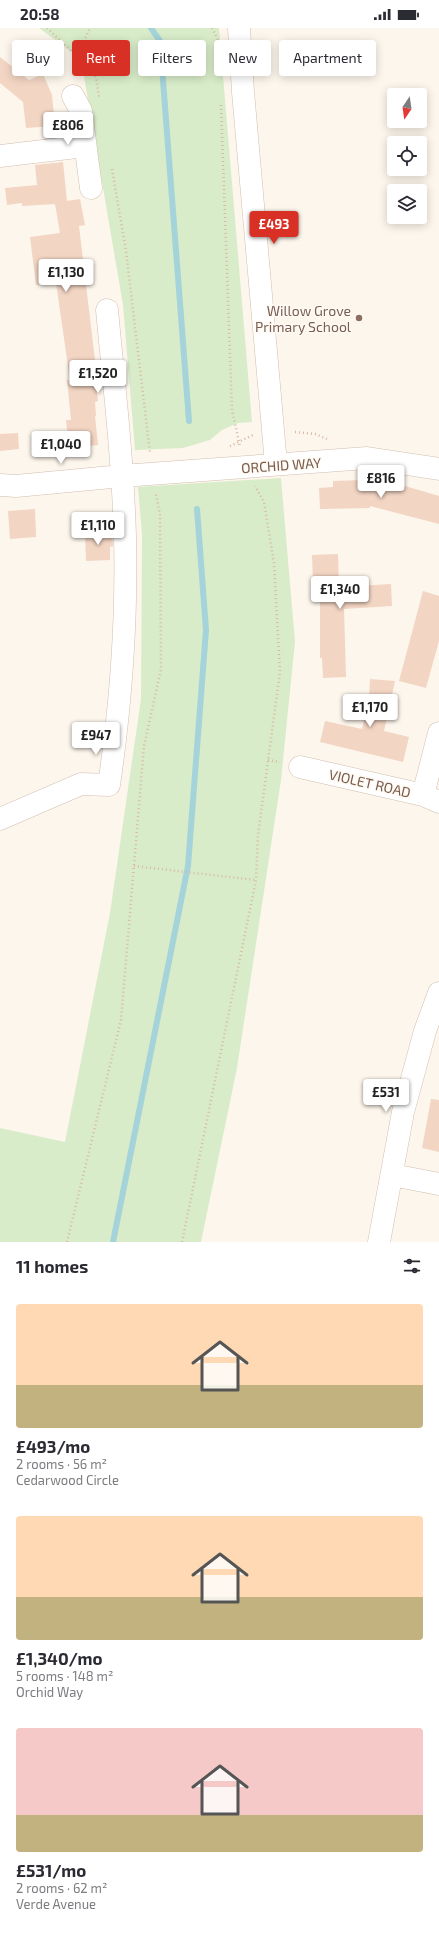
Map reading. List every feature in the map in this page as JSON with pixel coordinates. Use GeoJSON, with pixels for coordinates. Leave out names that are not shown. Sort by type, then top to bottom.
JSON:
{"type":"FeatureCollection","features":[{"type":"Feature","properties":{"kind":"street"},"geometry":{"type":"LineString","coordinates":[[239,28],[250,97],[276,464]]}},
{"type":"Feature","properties":{"kind":"street"},"geometry":{"type":"LineString","coordinates":[[73,96],[80,111],[91,188]]}},
{"type":"Feature","properties":{"kind":"street"},"geometry":{"type":"LineString","coordinates":[[0,156],[85,146]]}},
{"type":"Feature","properties":{"kind":"street"},"geometry":{"type":"LineString","coordinates":[[0,819],[81,784],[96,783],[109,785],[120,700],[125,538],[122,476],[107,310]]}},
{"type":"Feature","properties":{"kind":"street","name":"ORCHID WAY"},"geometry":{"type":"LineString","coordinates":[[0,485],[16,486],[122,476],[152,475],[366,458],[439,469]]}},
{"type":"Feature","properties":{"kind":"street"},"geometry":{"type":"LineString","coordinates":[[431,798],[439,733]]}},
{"type":"Feature","properties":{"kind":"street","name":"VIOLET ROAD"},"geometry":{"type":"LineString","coordinates":[[300,767],[431,798]]}},
{"type":"Feature","properties":{"kind":"street"},"geometry":{"type":"LineString","coordinates":[[379,1242],[403,1112],[425,1031],[439,993]]}},
{"type":"Feature","properties":{"kind":"street"},"geometry":{"type":"LineString","coordinates":[[392,1174],[439,1184]]}},
{"type":"Feature","properties":{"kind":"path"},"geometry":{"type":"LineString","coordinates":[[47,28],[72,51]]}},
{"type":"Feature","properties":{"kind":"path"},"geometry":{"type":"LineString","coordinates":[[84,40],[90,28]]}},
{"type":"Feature","properties":{"kind":"path"},"geometry":{"type":"LineString","coordinates":[[212,28],[218,40]]}},
{"type":"Feature","properties":{"kind":"path"},"geometry":{"type":"LineString","coordinates":[[95,76],[100,100]]}},
{"type":"Feature","properties":{"kind":"path"},"geometry":{"type":"LineString","coordinates":[[182,1242],[256,880],[258,835],[280,672],[274,563],[264,502],[245,468],[232,410],[221,99]]}},
{"type":"Feature","properties":{"kind":"path"},"geometry":{"type":"LineString","coordinates":[[67,1242],[121,1020],[144,746],[161,669],[160,515],[152,475],[126,251],[112,168]]}},
{"type":"Feature","properties":{"kind":"path"},"geometry":{"type":"LineString","coordinates":[[134,866],[172,872],[256,880]]}},
{"type":"Feature","properties":{"kind":"green space"},"geometry":{"type":"Polygon","coordinates":[[[39,28],[219,28],[220,40],[214,40],[214,76],[223,76],[252,422],[238,423],[222,430],[210,440],[183,448],[135,450],[123,305],[84,76],[130,76],[130,40],[72,40],[72,52],[64,46],[64,40],[55,40],[39,28]]]}},
{"type":"Feature","properties":{"kind":"green space"},"geometry":{"type":"Polygon","coordinates":[[[281,478],[295,642],[281,780],[237,1068],[201,1242],[0,1242],[0,1128],[65,1142],[110,913],[141,699],[142,535],[138,487],[281,478]]]}},
{"type":"Feature","properties":{"kind":"building"},"geometry":{"type":"Polygon","coordinates":[[[0,57],[12,67],[12,76],[24,76],[29,80],[38,76],[44,76],[52,95],[55,126],[26,128],[23,102],[0,83],[0,57]]]}},
{"type":"Feature","properties":{"kind":"building"},"geometry":{"type":"Polygon","coordinates":[[[63,162],[67,201],[80,199],[85,225],[79,226],[95,360],[93,360],[98,401],[95,402],[95,416],[98,445],[69,448],[66,420],[71,420],[67,380],[70,380],[56,283],[36,285],[30,237],[60,233],[55,204],[22,206],[22,203],[7,205],[5,188],[37,185],[35,165],[63,162]]]}},
{"type":"Feature","properties":{"kind":"building"},"geometry":{"type":"Polygon","coordinates":[[[18,433],[19,449],[0,451],[0,434],[18,433]]]}},
{"type":"Feature","properties":{"kind":"building"},"geometry":{"type":"Polygon","coordinates":[[[362,480],[362,486],[394,488],[395,483],[439,496],[439,524],[370,506],[370,508],[320,509],[319,488],[333,487],[333,481],[362,480]]]}},
{"type":"Feature","properties":{"kind":"building"},"geometry":{"type":"Polygon","coordinates":[[[35,509],[36,537],[10,539],[8,511],[35,509]]]}},
{"type":"Feature","properties":{"kind":"building"},"geometry":{"type":"Polygon","coordinates":[[[85,532],[112,532],[113,546],[110,547],[110,560],[86,561],[85,532]]]}},
{"type":"Feature","properties":{"kind":"building"},"geometry":{"type":"Polygon","coordinates":[[[338,554],[339,587],[391,584],[392,606],[344,609],[346,677],[323,678],[322,658],[320,658],[320,585],[313,586],[312,555],[338,554]]]}},
{"type":"Feature","properties":{"kind":"building"},"geometry":{"type":"Polygon","coordinates":[[[423,591],[439,596],[439,641],[426,688],[399,681],[423,591]]]}},
{"type":"Feature","properties":{"kind":"building"},"geometry":{"type":"Polygon","coordinates":[[[370,679],[395,681],[384,731],[409,737],[403,762],[320,742],[325,721],[362,729],[369,698],[370,679]]]}},
{"type":"Feature","properties":{"kind":"building"},"geometry":{"type":"Polygon","coordinates":[[[431,1099],[439,1100],[439,1152],[422,1148],[431,1099]]]}},
{"type":"Feature","properties":{"kind":"waterway"},"geometry":{"type":"LineString","coordinates":[[151,28],[160,41],[189,421]]}},
{"type":"Feature","properties":{"kind":"waterway"},"geometry":{"type":"LineString","coordinates":[[113,1242],[188,866],[206,630],[197,509]]}},
{"type":"Feature","properties":{"kind":"place","name":"Willow Grove Primary School"},"geometry":{"type":"Point","coordinates":[359,318]}}]}
